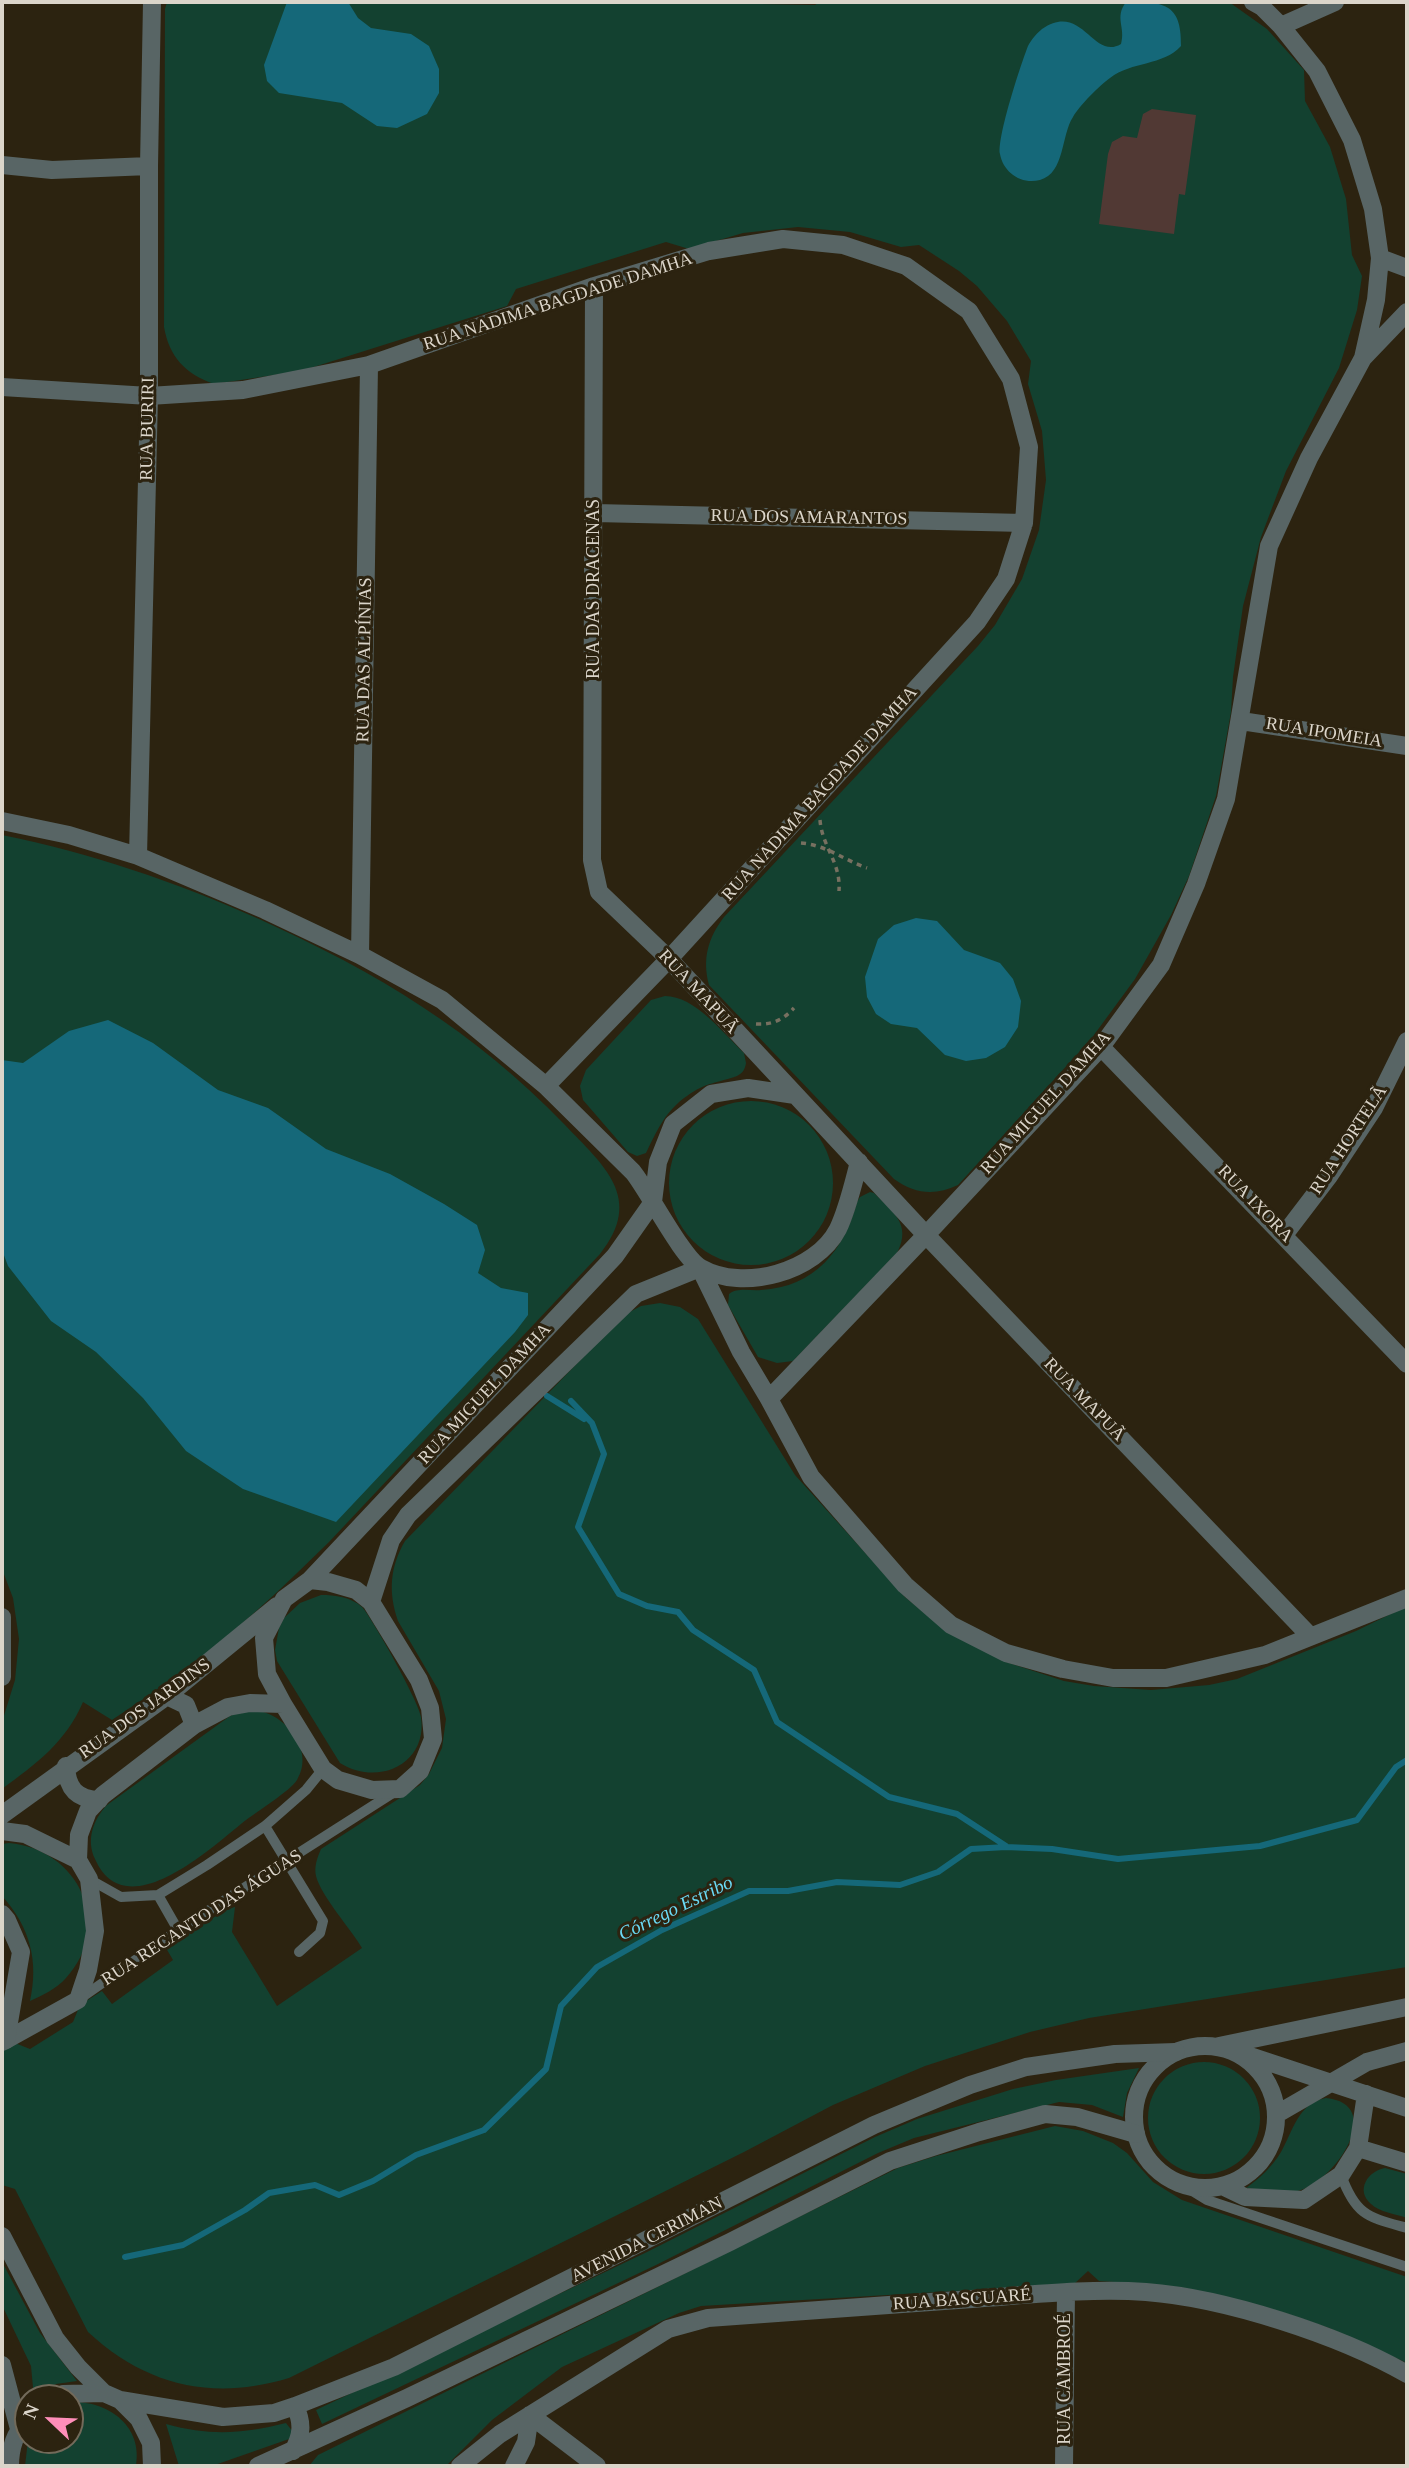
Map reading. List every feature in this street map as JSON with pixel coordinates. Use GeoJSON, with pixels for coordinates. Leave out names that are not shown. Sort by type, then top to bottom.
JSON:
{"type":"FeatureCollection","features":[{"type":"Feature","properties":{"kind":"street","name":"RUA BURIRI"},"geometry":{"type":"LineString","coordinates":[[138,856],[149,396],[152,2]]}},
{"type":"Feature","properties":{"kind":"street"},"geometry":{"type":"LineString","coordinates":[[1281,26],[1335,2]]}},
{"type":"Feature","properties":{"kind":"street","name":"RUA MIGUEL DAMHA"},"geometry":{"type":"LineString","coordinates":[[1259,3],[1317,71],[1352,140],[1373,209],[1380,258],[1376,300],[1363,358]]}},
{"type":"Feature","properties":{"kind":"street"},"geometry":{"type":"LineString","coordinates":[[2,165],[52,170],[149,166]]}},
{"type":"Feature","properties":{"kind":"street","name":"RUA NADIMA BAGDADE DAMHA"},"geometry":{"type":"LineString","coordinates":[[2,387],[149,396],[243,390],[369,365],[594,286],[709,251],[783,239],[843,245],[906,266],[969,311],[1011,379],[1029,447],[1024,523],[1006,579],[977,622],[669,959],[546,1086]]}},
{"type":"Feature","properties":{"kind":"street"},"geometry":{"type":"LineString","coordinates":[[1380,258],[1407,268]]}},
{"type":"Feature","properties":{"kind":"street","name":"RUA DAS DRACENAS"},"geometry":{"type":"LineString","coordinates":[[594,286],[592,860],[599,892]]}},
{"type":"Feature","properties":{"kind":"street","name":"RUA MIGUEL DAMHA"},"geometry":{"type":"LineString","coordinates":[[769,1399],[1101,1047],[1161,965],[1191,896],[1226,799],[1269,546],[1308,458],[1363,358],[1407,312]]}},
{"type":"Feature","properties":{"kind":"street","name":"RUA DAS ALPÍNIAS"},"geometry":{"type":"LineString","coordinates":[[360,955],[369,365]]}},
{"type":"Feature","properties":{"kind":"street","name":"RUA DOS AMARANTOS"},"geometry":{"type":"LineString","coordinates":[[595,513],[1024,523]]}},
{"type":"Feature","properties":{"kind":"street","name":"RUA IPOMEIA"},"geometry":{"type":"LineString","coordinates":[[1241,721],[1407,746]]}},
{"type":"Feature","properties":{"kind":"street"},"geometry":{"type":"LineString","coordinates":[[2,821],[69,835],[138,856],[265,910],[360,955],[442,1000],[546,1086],[633,1172],[682,1247],[700,1268],[741,1352],[811,1477],[905,1584],[951,1625],[1006,1653],[1063,1669],[1113,1678],[1166,1678],[1265,1656],[1407,1598]]}},
{"type":"Feature","properties":{"kind":"street","name":"RUA MAPUÃ"},"geometry":{"type":"LineString","coordinates":[[599,892],[669,959],[795,1095]]}},
{"type":"Feature","properties":{"kind":"street","name":"RUA HORTELÃ"},"geometry":{"type":"LineString","coordinates":[[1284,1235],[1329,1176],[1374,1108],[1407,1041]]}},
{"type":"Feature","properties":{"kind":"street","name":"RUA IXORA"},"geometry":{"type":"LineString","coordinates":[[1101,1047],[1407,1364]]}},
{"type":"Feature","properties":{"kind":"street"},"geometry":{"type":"LineString","coordinates":[[649,1194],[673,1124],[711,1094],[748,1088],[795,1095],[859,1162],[837,1231],[812,1259],[778,1273],[739,1280],[700,1268]]}},
{"type":"Feature","properties":{"kind":"street","name":"RUA MAPUÃ"},"geometry":{"type":"LineString","coordinates":[[859,1162],[1310,1636]]}},
{"type":"Feature","properties":{"kind":"street","name":"RUA MIGUEL DAMHA"},"geometry":{"type":"LineString","coordinates":[[310,1580],[615,1256],[649,1194]]}},
{"type":"Feature","properties":{"kind":"street","name":"RUA MIGUEL DAMHA"},"geometry":{"type":"LineString","coordinates":[[371,1602],[391,1540],[408,1514],[636,1294],[700,1268]]}},
{"type":"Feature","properties":{"kind":"street"},"geometry":{"type":"LineString","coordinates":[[310,1580],[328,1581],[356,1590],[371,1602],[419,1680],[430,1708],[433,1740],[420,1771],[400,1789],[372,1790],[338,1780],[323,1769],[267,1674],[264,1638],[284,1599],[310,1580]]}},
{"type":"Feature","properties":{"kind":"street","name":"RUA DOS JARDINS"},"geometry":{"type":"LineString","coordinates":[[2,1815],[66,1766],[167,1696],[284,1599]]}},
{"type":"Feature","properties":{"kind":"street"},"geometry":{"type":"LineString","coordinates":[[2,1617],[2,1676]]}},
{"type":"Feature","properties":{"kind":"street"},"geometry":{"type":"LineString","coordinates":[[167,1696],[186,1705],[194,1725]]}},
{"type":"Feature","properties":{"kind":"street"},"geometry":{"type":"LineString","coordinates":[[78,2000],[88,1970],[95,1931],[89,1879],[78,1860],[79,1835],[88,1811],[194,1725],[228,1707],[250,1703],[283,1704]]}},
{"type":"Feature","properties":{"kind":"street"},"geometry":{"type":"LineString","coordinates":[[66,1766],[67,1781],[74,1793],[99,1800]]}},
{"type":"Feature","properties":{"kind":"street"},"geometry":{"type":"LineString","coordinates":[[2,1831],[25,1834],[78,1860]]}},
{"type":"Feature","properties":{"kind":"street"},"geometry":{"type":"LineString","coordinates":[[2,1914],[21,1952],[4,2041]]}},
{"type":"Feature","properties":{"kind":"street","name":"RUA RECANTO DAS ÁGUAS"},"geometry":{"type":"LineString","coordinates":[[4,2041],[78,2000]]}},
{"type":"Feature","properties":{"kind":"street"},"geometry":{"type":"LineString","coordinates":[[1223,2048],[1407,2007]]}},
{"type":"Feature","properties":{"kind":"street"},"geometry":{"type":"LineString","coordinates":[[1223,2048],[1254,2064],[1270,2086],[1277,2114],[1273,2138],[1262,2160],[1244,2177],[1222,2186],[1201,2188],[1181,2184],[1161,2173],[1146,2155],[1136,2134],[1135,2110],[1141,2086],[1155,2066],[1175,2052],[1195,2046],[1223,2048],[1407,2108]]}},
{"type":"Feature","properties":{"kind":"street"},"geometry":{"type":"LineString","coordinates":[[1277,2114],[1367,2062],[1407,2051]]}},
{"type":"Feature","properties":{"kind":"street","name":"AVENIDA CERIMAN"},"geometry":{"type":"LineString","coordinates":[[84,2395],[112,2397],[223,2417],[274,2413],[394,2367],[874,2125],[970,2085],[1026,2067],[1115,2054],[1175,2052]]}},
{"type":"Feature","properties":{"kind":"street"},"geometry":{"type":"LineString","coordinates":[[1222,2186],[1245,2197],[1304,2200],[1341,2175],[1357,2148],[1366,2094]]}},
{"type":"Feature","properties":{"kind":"street","name":"AVENIDA CERIMAN"},"geometry":{"type":"LineString","coordinates":[[258,2466],[290,2458],[890,2161],[979,2132],[1045,2115],[1077,2118],[1136,2134]]}},
{"type":"Feature","properties":{"kind":"street"},"geometry":{"type":"LineString","coordinates":[[1357,2148],[1407,2163]]}},
{"type":"Feature","properties":{"kind":"street"},"geometry":{"type":"LineString","coordinates":[[2,2236],[55,2338],[78,2367],[139,2418],[151,2443],[152,2466]]}},
{"type":"Feature","properties":{"kind":"street","name":"RUA BASCUARÉ"},"geometry":{"type":"LineString","coordinates":[[460,2466],[500,2434],[668,2329],[708,2318],[1066,2292],[1147,2292],[1215,2303],[1276,2319],[1392,2365],[1407,2374]]}},
{"type":"Feature","properties":{"kind":"street","name":"RUA CAMBROÉ"},"geometry":{"type":"LineString","coordinates":[[1064,2466],[1066,2292]]}},
{"type":"Feature","properties":{"kind":"street"},"geometry":{"type":"LineString","coordinates":[[2,2365],[14,2397]]}},
{"type":"Feature","properties":{"kind":"street"},"geometry":{"type":"LineString","coordinates":[[290,2458],[298,2443],[302,2426],[295,2406]]}},
{"type":"Feature","properties":{"kind":"street"},"geometry":{"type":"LineString","coordinates":[[514,2466],[526,2442],[530,2415],[597,2466]]}},
{"type":"Feature","properties":{"kind":"street"},"geometry":{"type":"LineString","coordinates":[[9,2466],[10,2450],[14,2443]]}},
{"type":"Feature","properties":{"kind":"lane"},"geometry":{"type":"LineString","coordinates":[[89,1879],[121,1897],[158,1895],[265,1826],[306,1790],[323,1769]]}},
{"type":"Feature","properties":{"kind":"lane","name":"RUA RECANTO DAS ÁGUAS"},"geometry":{"type":"LineString","coordinates":[[78,2000],[178,1930],[400,1789]]}},
{"type":"Feature","properties":{"kind":"lane"},"geometry":{"type":"LineString","coordinates":[[265,1826],[323,1921],[320,1933],[299,1952]]}},
{"type":"Feature","properties":{"kind":"lane"},"geometry":{"type":"LineString","coordinates":[[158,1895],[178,1930]]}},
{"type":"Feature","properties":{"kind":"lane"},"geometry":{"type":"LineString","coordinates":[[1341,2175],[1349,2197],[1359,2209],[1376,2219],[1407,2228]]}},
{"type":"Feature","properties":{"kind":"lane"},"geometry":{"type":"LineString","coordinates":[[1181,2184],[1207,2200],[1407,2267]]}},
{"type":"Feature","properties":{"kind":"path"},"geometry":{"type":"LineString","coordinates":[[810,805],[820,814],[821,831],[839,872],[839,891]]}},
{"type":"Feature","properties":{"kind":"path"},"geometry":{"type":"LineString","coordinates":[[783,835],[793,843],[828,849],[867,868]]}},
{"type":"Feature","properties":{"kind":"path"},"geometry":{"type":"LineString","coordinates":[[734,1031],[744,1021],[760,1025],[778,1021],[794,1008]]}},
{"type":"Feature","properties":{"kind":"green space"},"geometry":{"type":"Polygon","coordinates":[[[167,2],[653,2],[815,5],[819,2],[1229,2],[1267,29],[1304,70],[1305,101],[1330,147],[1346,199],[1352,255],[1362,276],[1357,310],[1339,368],[1286,471],[1261,537],[1243,606],[1231,712],[1216,796],[1189,876],[1171,915],[1135,979],[1091,1039],[958,1185],[941,1191],[925,1192],[910,1188],[894,1179],[709,985],[706,958],[710,941],[724,917],[978,646],[995,625],[1022,579],[1039,530],[1046,480],[1042,431],[1028,384],[1031,361],[1007,321],[977,286],[919,245],[901,247],[850,232],[798,227],[743,233],[689,249],[666,242],[516,289],[507,306],[301,371],[214,384],[195,375],[180,363],[170,347],[164,327],[167,2]]]}},
{"type":"Feature","properties":{"kind":"green space"},"geometry":{"type":"Polygon","coordinates":[[[2,835],[101,860],[196,893],[303,939],[384,983],[459,1032],[495,1060],[565,1125],[593,1154],[614,1184],[619,1199],[619,1216],[613,1234],[600,1254],[329,1542],[275,1594],[199,1659],[112,1720],[83,1702],[59,1741],[2,1789],[2,1722],[15,1680],[19,1639],[13,1598],[2,1569],[2,835]]]}},
{"type":"Feature","properties":{"kind":"green space"},"geometry":{"type":"Polygon","coordinates":[[[665,996],[687,1002],[708,1017],[744,1053],[746,1063],[739,1075],[700,1088],[679,1102],[662,1122],[646,1153],[637,1156],[628,1152],[583,1100],[580,1086],[586,1070],[651,1000],[665,996]]]}},
{"type":"Feature","properties":{"kind":"green space"},"geometry":{"type":"Polygon","coordinates":[[[751,1101],[783,1107],[797,1114],[809,1125],[820,1137],[827,1151],[833,1183],[827,1215],[820,1229],[809,1241],[797,1252],[783,1259],[751,1265],[719,1259],[705,1252],[693,1241],[682,1229],[675,1215],[669,1183],[675,1151],[682,1137],[693,1125],[705,1114],[719,1107],[751,1101]]]}},
{"type":"Feature","properties":{"kind":"green space"},"geometry":{"type":"Polygon","coordinates":[[[870,1192],[888,1206],[898,1219],[902,1234],[897,1253],[793,1361],[777,1363],[758,1357],[728,1305],[729,1294],[740,1290],[780,1287],[797,1282],[812,1273],[835,1250],[844,1236],[860,1197],[870,1192]]]}},
{"type":"Feature","properties":{"kind":"green space"},"geometry":{"type":"Polygon","coordinates":[[[660,1303],[680,1307],[698,1319],[795,1475],[905,1597],[928,1616],[1006,1662],[1064,1681],[1094,1686],[1151,1690],[1209,1685],[1237,1679],[1356,1631],[1407,1606],[1407,1967],[1089,2018],[1030,2032],[925,2066],[833,2105],[289,2378],[261,2385],[207,2388],[182,2384],[133,2365],[88,2332],[15,2189],[2,2185],[2,2051],[15,2043],[30,2049],[73,2022],[80,2005],[102,1991],[112,2004],[173,1960],[166,1948],[227,1909],[235,1907],[232,1932],[277,2006],[362,1948],[319,1884],[315,1869],[318,1856],[321,1849],[420,1785],[429,1774],[442,1748],[446,1719],[439,1691],[398,1621],[392,1580],[400,1551],[405,1541],[624,1315],[641,1306],[660,1303]]]}},
{"type":"Feature","properties":{"kind":"green space"},"geometry":{"type":"Polygon","coordinates":[[[321,1595],[343,1597],[362,1607],[384,1642],[419,1709],[421,1733],[417,1747],[408,1759],[397,1767],[370,1773],[340,1763],[277,1661],[275,1650],[279,1628],[284,1618],[300,1603],[321,1595]]]}},
{"type":"Feature","properties":{"kind":"green space"},"geometry":{"type":"Polygon","coordinates":[[[260,1711],[280,1720],[300,1747],[302,1769],[293,1785],[213,1847],[170,1875],[148,1884],[127,1886],[109,1878],[95,1859],[91,1845],[92,1830],[107,1805],[230,1716],[240,1712],[260,1711]]]}},
{"type":"Feature","properties":{"kind":"green space"},"geometry":{"type":"Polygon","coordinates":[[[2,1844],[33,1848],[54,1859],[70,1874],[82,1893],[88,1914],[87,1935],[80,1957],[66,1978],[30,2001],[33,1972],[30,1945],[26,1932],[2,1896],[2,1844]]]}},
{"type":"Feature","properties":{"kind":"green space"},"geometry":{"type":"Polygon","coordinates":[[[1204,2062],[1226,2066],[1244,2078],[1256,2096],[1260,2118],[1256,2140],[1244,2158],[1226,2170],[1204,2174],[1182,2170],[1164,2158],[1152,2140],[1148,2118],[1152,2096],[1164,2078],[1182,2066],[1204,2062]]]}},
{"type":"Feature","properties":{"kind":"green space"},"geometry":{"type":"Polygon","coordinates":[[[1139,2068],[1127,2093],[1123,2117],[1092,2105],[1059,2102],[914,2138],[878,2153],[656,2265],[322,2424],[316,2410],[647,2252],[875,2137],[917,2119],[1013,2089],[1139,2068]]]}},
{"type":"Feature","properties":{"kind":"green space"},"geometry":{"type":"Polygon","coordinates":[[[1326,2098],[1343,2103],[1352,2113],[1354,2127],[1350,2142],[1329,2171],[1315,2183],[1294,2192],[1246,2188],[1274,2163],[1303,2112],[1317,2101],[1326,2098]]]}},
{"type":"Feature","properties":{"kind":"green space"},"geometry":{"type":"Polygon","coordinates":[[[1055,2126],[1083,2131],[1113,2143],[1127,2153],[1153,2182],[1182,2200],[1407,2277],[1407,2363],[1329,2328],[1285,2313],[1239,2300],[1146,2284],[1099,2281],[1088,2271],[1074,2284],[701,2306],[679,2313],[562,2367],[492,2420],[446,2466],[309,2466],[318,2455],[898,2168],[1055,2126]]]}},
{"type":"Feature","properties":{"kind":"green space"},"geometry":{"type":"Polygon","coordinates":[[[1385,2168],[1407,2174],[1407,2218],[1378,2209],[1366,2199],[1364,2187],[1369,2177],[1385,2168]]]}},
{"type":"Feature","properties":{"kind":"green space"},"geometry":{"type":"Polygon","coordinates":[[[2,2262],[40,2333],[77,2381],[33,2384],[31,2366],[2,2305],[2,2262]]]}},
{"type":"Feature","properties":{"kind":"green space"},"geometry":{"type":"Polygon","coordinates":[[[84,2403],[100,2407],[121,2419],[129,2429],[137,2452],[136,2466],[25,2466],[26,2454],[84,2454],[84,2403]]]}},
{"type":"Feature","properties":{"kind":"green space"},"geometry":{"type":"Polygon","coordinates":[[[286,2423],[293,2432],[289,2439],[212,2466],[179,2466],[166,2424],[226,2432],[286,2423]]]}},
{"type":"Feature","properties":{"kind":"water"},"geometry":{"type":"Polygon","coordinates":[[[287,2],[348,2],[358,18],[371,28],[411,34],[429,46],[439,69],[439,93],[427,114],[397,128],[377,126],[342,103],[279,93],[267,81],[264,65],[287,2]]]}},
{"type":"Feature","properties":{"kind":"water"},"geometry":{"type":"Polygon","coordinates":[[[1126,2],[1159,4],[1174,13],[1178,21],[1181,46],[1165,57],[1119,73],[1095,91],[1073,117],[1058,162],[1048,176],[1040,180],[1026,181],[1014,176],[1002,160],[1000,145],[1010,100],[1031,41],[1042,29],[1056,22],[1067,22],[1077,26],[1102,45],[1111,47],[1121,44],[1120,18],[1126,2]]]}},
{"type":"Feature","properties":{"kind":"water"},"geometry":{"type":"Polygon","coordinates":[[[916,918],[937,921],[964,950],[1000,963],[1013,979],[1021,1001],[1018,1027],[1005,1047],[986,1058],[966,1061],[945,1055],[917,1028],[891,1024],[876,1014],[867,997],[865,977],[878,939],[894,925],[916,918]]]}},
{"type":"Feature","properties":{"kind":"water"},"geometry":{"type":"Polygon","coordinates":[[[108,1020],[153,1043],[218,1090],[268,1108],[326,1149],[390,1174],[477,1225],[485,1250],[478,1273],[501,1288],[528,1293],[528,1315],[515,1332],[336,1522],[243,1489],[186,1451],[143,1398],[96,1352],[51,1321],[8,1266],[2,1250],[2,1060],[23,1063],[69,1031],[108,1020]]]}},
{"type":"Feature","properties":{"kind":"building"},"geometry":{"type":"Polygon","coordinates":[[[1152,109],[1196,115],[1185,195],[1179,194],[1174,234],[1099,224],[1112,142],[1123,136],[1137,138],[1143,114],[1152,109]]]}},
{"type":"Feature","properties":{"kind":"waterway"},"geometry":{"type":"LineString","coordinates":[[547,1396],[584,1419]]}},
{"type":"Feature","properties":{"kind":"waterway"},"geometry":{"type":"LineString","coordinates":[[571,1401],[592,1423],[604,1454],[578,1527],[619,1594],[647,1606],[678,1612],[693,1630],[754,1670],[777,1722],[889,1797],[957,1814],[1006,1846]]}},
{"type":"Feature","properties":{"kind":"waterway","name":"Córrego Estribo"},"geometry":{"type":"LineString","coordinates":[[125,2257],[183,2245],[245,2210],[269,2193],[315,2185],[339,2195],[373,2181],[416,2155],[484,2130],[546,2069],[561,2006],[597,1967],[662,1930],[749,1891],[788,1891],[837,1882],[900,1885],[938,1872],[971,1849],[1052,1849],[1118,1859],[1260,1846],[1357,1820],[1396,1767],[1407,1760]]}}]}
